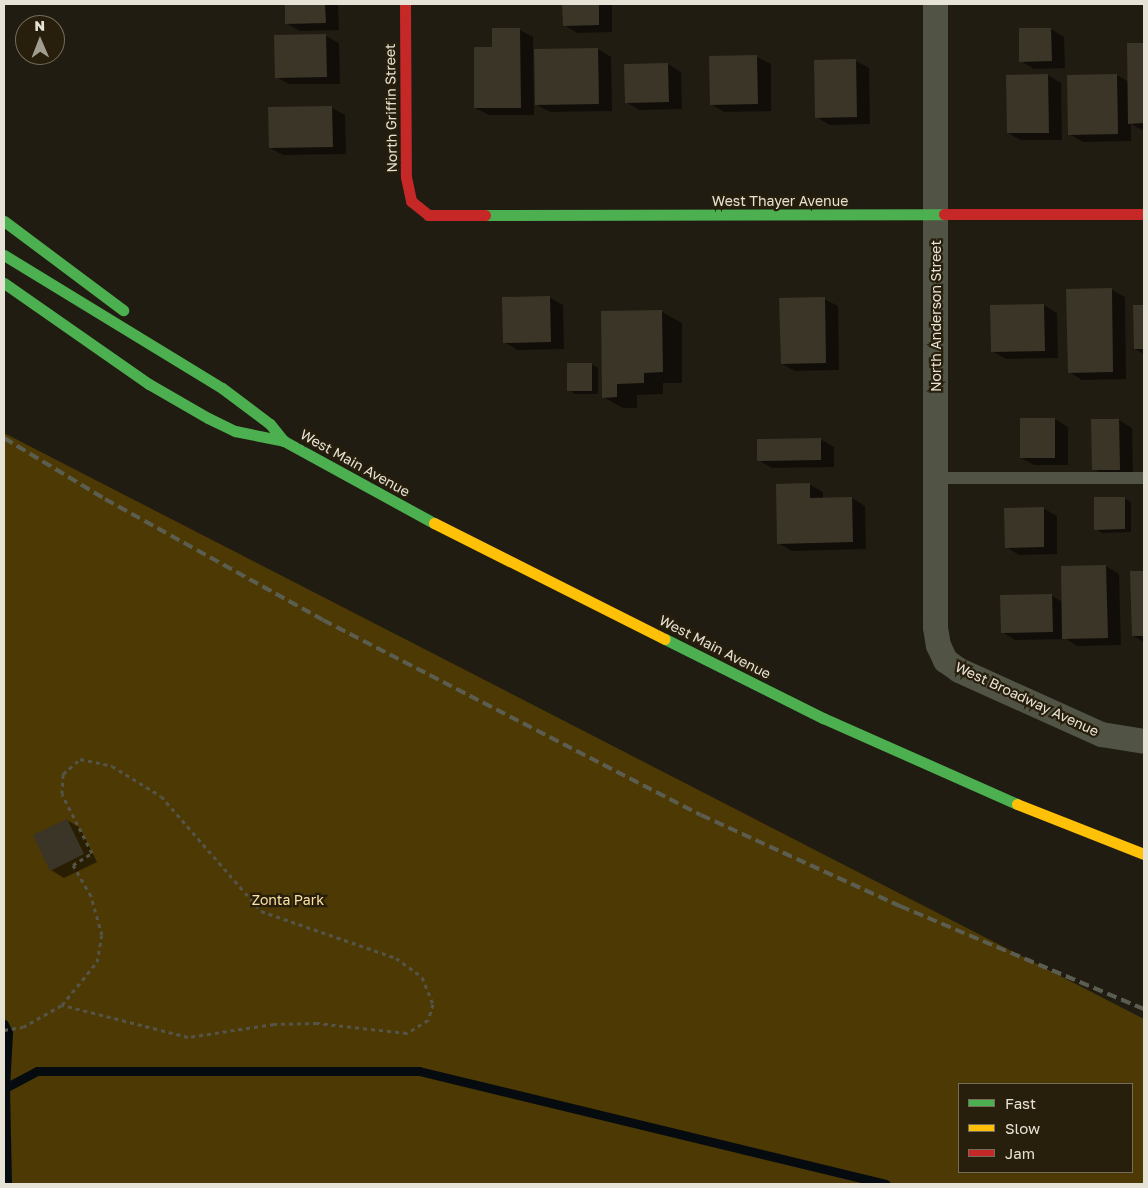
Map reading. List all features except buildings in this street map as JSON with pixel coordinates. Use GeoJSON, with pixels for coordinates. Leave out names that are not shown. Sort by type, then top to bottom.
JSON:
{"type":"FeatureCollection","features":[{"type":"Feature","properties":{"kind":"main road","name":"North Griffin Street"},"geometry":{"type":"LineString","coordinates":[[405,4],[406,177],[411,201],[417,209]]}},
{"type":"Feature","properties":{"kind":"main road","name":"West Thayer Avenue"},"geometry":{"type":"LineString","coordinates":[[417,209],[428,214],[459,216],[1144,214]]}},
{"type":"Feature","properties":{"kind":"main road"},"geometry":{"type":"LineString","coordinates":[[4,221],[129,316],[182,363]]}},
{"type":"Feature","properties":{"kind":"main road","name":"West Main Avenue"},"geometry":{"type":"LineString","coordinates":[[4,256],[182,363],[249,406],[284,441],[449,531],[823,718],[1015,803],[1144,854]]}},
{"type":"Feature","properties":{"kind":"main road","name":"West Main Avenue"},"geometry":{"type":"LineString","coordinates":[[4,283],[149,384],[208,418],[235,431],[284,441]]}},
{"type":"Feature","properties":{"kind":"street","name":"North Anderson Street"},"geometry":{"type":"LineString","coordinates":[[935,4],[935,627]]}},
{"type":"Feature","properties":{"kind":"street","name":"West Broadway Avenue"},"geometry":{"type":"LineString","coordinates":[[935,627],[938,645],[945,660],[959,670],[1101,734],[1144,741]]}},
{"type":"Feature","properties":{"kind":"lane"},"geometry":{"type":"LineString","coordinates":[[936,478],[1144,478]]}},
{"type":"Feature","properties":{"kind":"path"},"geometry":{"type":"LineString","coordinates":[[4,1030],[23,1027],[62,1005],[97,962],[102,935],[91,896],[72,865],[92,853],[62,794],[63,774],[80,759],[112,766],[161,796],[261,911],[396,958],[422,977],[433,1004],[428,1020],[407,1033],[317,1023],[274,1024],[188,1037],[62,1005]]}},
{"type":"Feature","properties":{"kind":"green space","name":"Zonta Park"},"geometry":{"type":"Polygon","coordinates":[[[4,433],[1144,1019],[1144,1184],[4,1184],[4,433]]]}},
{"type":"Feature","properties":{"kind":"waterway"},"geometry":{"type":"LineString","coordinates":[[4,1024],[8,1033],[5,1088]]}},
{"type":"Feature","properties":{"kind":"waterway"},"geometry":{"type":"LineString","coordinates":[[7,1184],[5,1088],[37,1071],[419,1071],[885,1184]]}},
{"type":"Feature","properties":{"kind":"railway"},"geometry":{"type":"LineString","coordinates":[[4,438],[105,499],[323,620],[701,815],[900,906],[1144,1009]]}},
{"type":"Feature","properties":{"kind":"traffic: fast"},"geometry":{"type":"LineString","coordinates":[[485,215],[944,214]]}},
{"type":"Feature","properties":{"kind":"traffic: fast"},"geometry":{"type":"LineString","coordinates":[[4,221],[123,310]]}},
{"type":"Feature","properties":{"kind":"traffic: fast"},"geometry":{"type":"LineString","coordinates":[[4,255],[222,388],[270,424],[284,441],[434,523]]}},
{"type":"Feature","properties":{"kind":"traffic: fast"},"geometry":{"type":"LineString","coordinates":[[4,283],[149,384],[208,418],[235,431],[284,441]]}},
{"type":"Feature","properties":{"kind":"traffic: fast"},"geometry":{"type":"LineString","coordinates":[[665,639],[823,718],[1017,804]]}},
{"type":"Feature","properties":{"kind":"traffic: slow"},"geometry":{"type":"LineString","coordinates":[[434,523],[665,639]]}},
{"type":"Feature","properties":{"kind":"traffic: slow"},"geometry":{"type":"LineString","coordinates":[[1017,804],[1144,854]]}},
{"type":"Feature","properties":{"kind":"traffic: jam"},"geometry":{"type":"LineString","coordinates":[[405,4],[406,177],[411,201],[428,215],[485,215]]}},
{"type":"Feature","properties":{"kind":"traffic: jam"},"geometry":{"type":"LineString","coordinates":[[944,214],[1144,214]]}}]}
